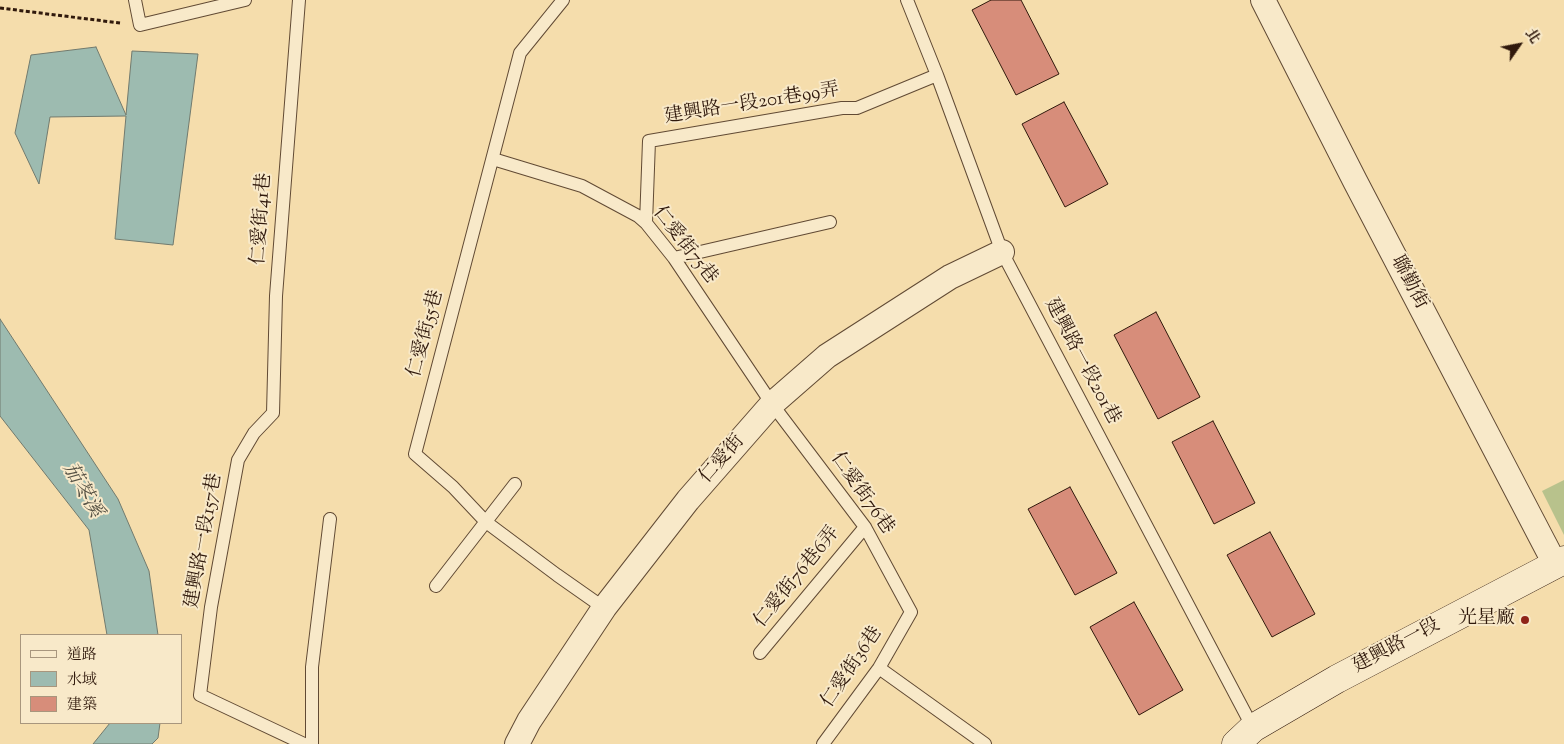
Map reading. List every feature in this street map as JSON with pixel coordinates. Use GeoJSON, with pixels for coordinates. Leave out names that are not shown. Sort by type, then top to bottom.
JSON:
{"type":"FeatureCollection","features":[{"type":"Feature","properties":{"kind":"street","name":"聯勤街"},"geometry":{"type":"LineString","coordinates":[[1264,0],[1355,181],[1559,562]]}},
{"type":"Feature","properties":{"kind":"street","name":"仁愛街"},"geometry":{"type":"LineString","coordinates":[[517,744],[529,721],[604,608],[688,500],[772,404],[827,356],[950,277],[1002,252]]}},
{"type":"Feature","properties":{"kind":"street","name":"建興路一段"},"geometry":{"type":"LineString","coordinates":[[1244,736],[1337,679],[1559,562]]}},
{"type":"Feature","properties":{"kind":"lane"},"geometry":{"type":"LineString","coordinates":[[135,0],[140,25],[245,0]]}},
{"type":"Feature","properties":{"kind":"lane","name":"仁愛街41巷"},"geometry":{"type":"LineString","coordinates":[[254,433],[273,413],[276,296],[299,0]]}},
{"type":"Feature","properties":{"kind":"lane","name":"仁愛街55巷"},"geometry":{"type":"LineString","coordinates":[[564,0],[520,53],[415,454],[453,487],[486,522],[604,608]]}},
{"type":"Feature","properties":{"kind":"lane","name":"建興路一段201巷"},"geometry":{"type":"LineString","coordinates":[[906,0],[937,76],[1002,252],[1244,736]]}},
{"type":"Feature","properties":{"kind":"lane","name":"建興路一段201巷99弄"},"geometry":{"type":"LineString","coordinates":[[646,223],[649,140],[842,108],[857,108],[937,76]]}},
{"type":"Feature","properties":{"kind":"lane","name":"仁愛街75巷"},"geometry":{"type":"LineString","coordinates":[[493,159],[582,186],[638,216],[646,223],[674,258],[772,404]]}},
{"type":"Feature","properties":{"kind":"lane"},"geometry":{"type":"LineString","coordinates":[[674,258],[830,222]]}},
{"type":"Feature","properties":{"kind":"lane","name":"仁愛街76巷"},"geometry":{"type":"LineString","coordinates":[[772,404],[864,527],[911,612]]}},
{"type":"Feature","properties":{"kind":"lane","name":"建興路一段157巷"},"geometry":{"type":"LineString","coordinates":[[254,433],[238,460],[212,607],[200,695],[304,744]]}},
{"type":"Feature","properties":{"kind":"lane"},"geometry":{"type":"LineString","coordinates":[[436,586],[515,484]]}},
{"type":"Feature","properties":{"kind":"lane"},"geometry":{"type":"LineString","coordinates":[[312,744],[312,666],[330,519]]}},
{"type":"Feature","properties":{"kind":"lane","name":"仁愛街76巷6弄"},"geometry":{"type":"LineString","coordinates":[[760,653],[864,527]]}},
{"type":"Feature","properties":{"kind":"lane","name":"仁愛街36巷"},"geometry":{"type":"LineString","coordinates":[[823,744],[879,668],[911,612]]}},
{"type":"Feature","properties":{"kind":"lane"},"geometry":{"type":"LineString","coordinates":[[879,668],[985,744]]}},
{"type":"Feature","properties":{"kind":"path"},"geometry":{"type":"LineString","coordinates":[[0,8],[140,25]]}},
{"type":"Feature","properties":{"kind":"green space"},"geometry":{"type":"Polygon","coordinates":[[[1564,480],[1564,535],[1542,491],[1564,480]]]}},
{"type":"Feature","properties":{"kind":"water"},"geometry":{"type":"Polygon","coordinates":[[[96,47],[126,115],[132,51],[198,54],[173,245],[115,239],[126,116],[50,117],[39,184],[15,133],[31,55],[96,47]]]}},
{"type":"Feature","properties":{"kind":"water","name":"茄苳溪"},"geometry":{"type":"Polygon","coordinates":[[[0,319],[118,499],[149,571],[158,634],[107,634],[89,530],[0,416],[0,319]]]}},
{"type":"Feature","properties":{"kind":"water"},"geometry":{"type":"Polygon","coordinates":[[[109,724],[160,724],[158,738],[152,744],[93,744],[109,724]]]}},
{"type":"Feature","properties":{"kind":"building"},"geometry":{"type":"Polygon","coordinates":[[[991,0],[1021,0],[1059,74],[1016,95],[972,10],[991,0]]]}},
{"type":"Feature","properties":{"kind":"building"},"geometry":{"type":"Polygon","coordinates":[[[1064,102],[1108,184],[1065,207],[1022,124],[1064,102]]]}},
{"type":"Feature","properties":{"kind":"building"},"geometry":{"type":"Polygon","coordinates":[[[1156,312],[1200,397],[1158,419],[1114,335],[1156,312]]]}},
{"type":"Feature","properties":{"kind":"building"},"geometry":{"type":"Polygon","coordinates":[[[1213,421],[1255,503],[1214,524],[1172,442],[1213,421]]]}},
{"type":"Feature","properties":{"kind":"building"},"geometry":{"type":"Polygon","coordinates":[[[1070,487],[1117,573],[1075,595],[1028,509],[1070,487]]]}},
{"type":"Feature","properties":{"kind":"building"},"geometry":{"type":"Polygon","coordinates":[[[1270,532],[1315,614],[1272,637],[1227,555],[1270,532]]]}},
{"type":"Feature","properties":{"kind":"building"},"geometry":{"type":"Polygon","coordinates":[[[1134,602],[1183,690],[1139,715],[1090,627],[1134,602]]]}},
{"type":"Feature","properties":{"kind":"place","name":"光星廠"},"geometry":{"type":"Point","coordinates":[1525,620]}}]}
